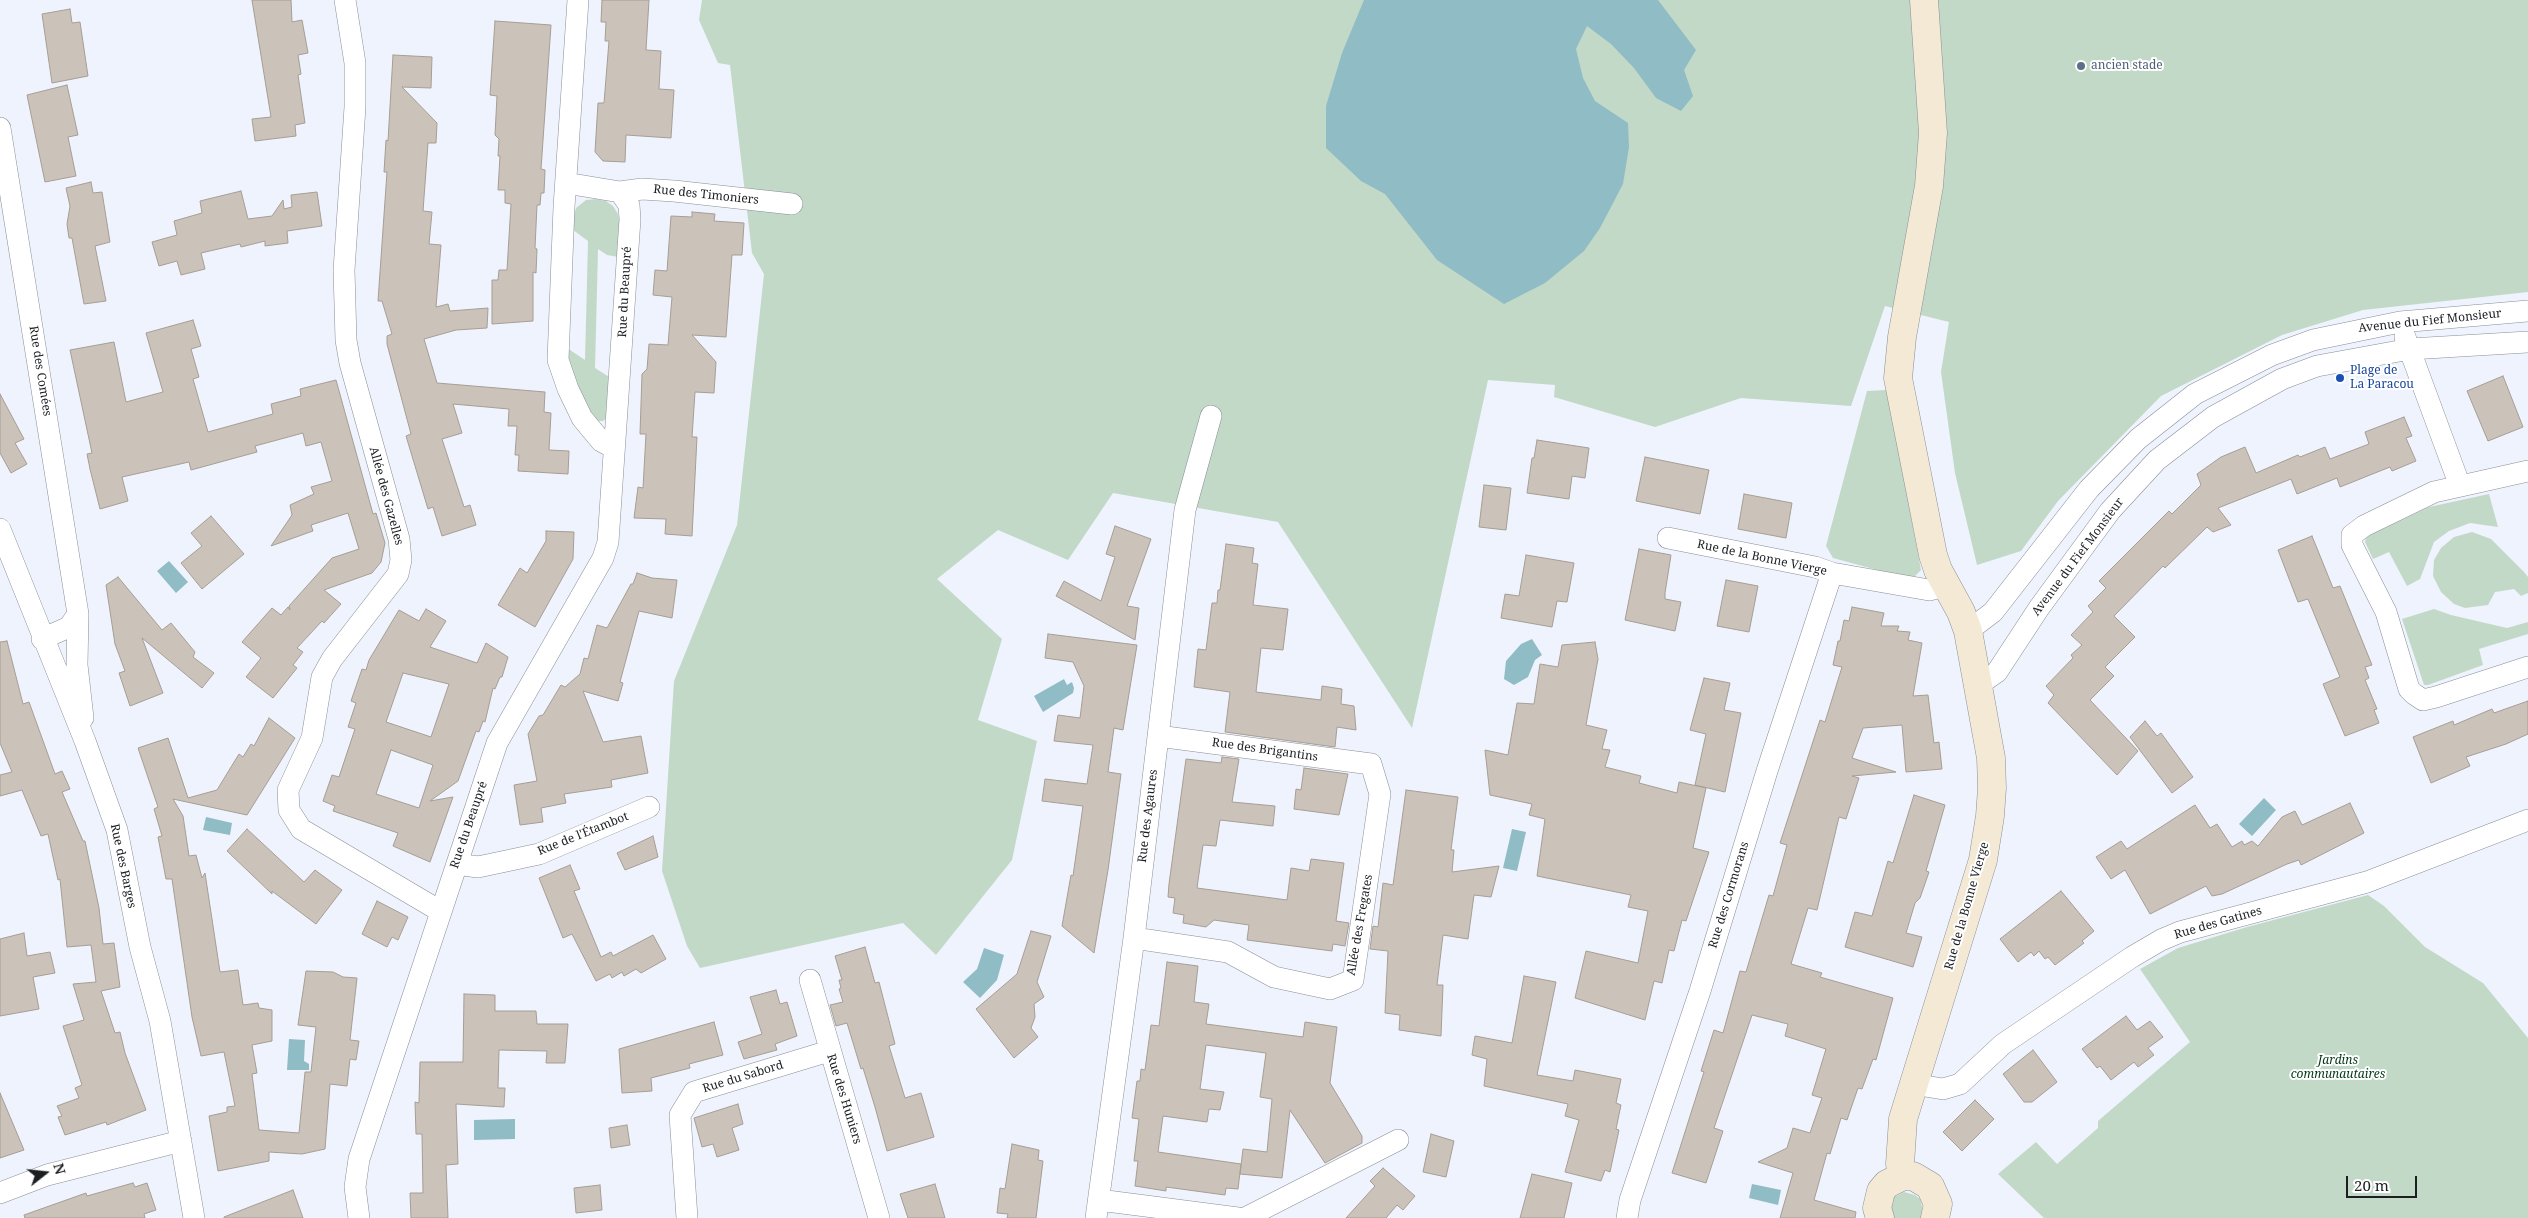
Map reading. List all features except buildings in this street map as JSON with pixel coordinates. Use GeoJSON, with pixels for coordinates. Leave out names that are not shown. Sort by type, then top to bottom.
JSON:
{"type":"FeatureCollection","features":[{"type":"Feature","properties":{"kind":"street","name":"Allée des Gazelles"},"geometry":{"type":"LineString","coordinates":[[346,0],[355,63],[355,98],[344,270],[346,340],[350,363],[399,539],[401,560],[398,574],[332,659],[322,677],[312,738],[288,790],[289,810],[301,829],[440,911]]}},
{"type":"Feature","properties":{"kind":"street"},"geometry":{"type":"LineString","coordinates":[[578,0],[566,184],[558,360],[568,389],[582,418],[601,441],[614,448]]}},
{"type":"Feature","properties":{"kind":"street","name":"Rue de la Bonne Vierge"},"geometry":{"type":"LineString","coordinates":[[1903,1176],[1900,1164],[1903,1119],[1983,860],[1992,788],[1991,758],[1968,631],[1961,612],[1945,586],[1933,555],[1898,378],[1904,328],[1929,186],[1933,133],[1924,0]]}},
{"type":"Feature","properties":{"kind":"street","name":"Rue des Comées"},"geometry":{"type":"LineString","coordinates":[[0,128],[78,614],[77,665],[85,741]]}},
{"type":"Feature","properties":{"kind":"street"},"geometry":{"type":"LineString","coordinates":[[566,184],[620,192]]}},
{"type":"Feature","properties":{"kind":"street","name":"Rue des Timoniers"},"geometry":{"type":"LineString","coordinates":[[620,192],[642,189],[674,191],[792,204]]}},
{"type":"Feature","properties":{"kind":"street","name":"Rue du Beaupré"},"geometry":{"type":"LineString","coordinates":[[359,1218],[355,1187],[359,1159],[497,743],[603,558],[608,542],[630,219],[629,205],[620,192]]}},
{"type":"Feature","properties":{"kind":"street","name":"Avenue du Fief Monsieur"},"geometry":{"type":"LineString","coordinates":[[1968,631],[1993,612],[2089,489],[2131,446],[2196,394],[2272,355],[2313,340],[2400,322],[2528,311]]}},
{"type":"Feature","properties":{"kind":"street"},"geometry":{"type":"LineString","coordinates":[[2400,322],[2460,486]]}},
{"type":"Feature","properties":{"kind":"street","name":"Avenue du Fief Monsieur"},"geometry":{"type":"LineString","coordinates":[[1977,686],[1997,672],[2039,608],[2110,511],[2157,460],[2213,417],[2282,379],[2317,366],[2410,349],[2528,342]]}},
{"type":"Feature","properties":{"kind":"street","name":"Rue des Agaures"},"geometry":{"type":"LineString","coordinates":[[1098,1209],[1134,938],[1184,510],[1211,416]]}},
{"type":"Feature","properties":{"kind":"street"},"geometry":{"type":"LineString","coordinates":[[2528,471],[2434,492],[2364,526],[2352,535],[2352,544],[2386,612],[2409,689],[2414,694],[2423,700],[2436,697],[2528,667]]}},
{"type":"Feature","properties":{"kind":"street","name":"Rue des Barges"},"geometry":{"type":"LineString","coordinates":[[0,529],[42,639],[85,741],[117,830],[140,947],[160,1021],[194,1218]]}},
{"type":"Feature","properties":{"kind":"street","name":"Rue de la Bonne Vierge"},"geometry":{"type":"LineString","coordinates":[[1668,538],[1815,567],[1832,573],[1929,590],[1945,586]]}},
{"type":"Feature","properties":{"kind":"street","name":"Rue des Cormorans"},"geometry":{"type":"LineString","coordinates":[[1627,1218],[1630,1200],[1700,991],[1832,573]]}},
{"type":"Feature","properties":{"kind":"street"},"geometry":{"type":"LineString","coordinates":[[42,639],[69,627],[78,614]]}},
{"type":"Feature","properties":{"kind":"street","name":"Rue des Brigantins"},"geometry":{"type":"LineString","coordinates":[[1158,736],[1372,764]]}},
{"type":"Feature","properties":{"kind":"street","name":"Allée des Fregates"},"geometry":{"type":"LineString","coordinates":[[1134,938],[1228,952],[1274,977],[1330,989],[1353,980],[1380,794],[1372,764]]}},
{"type":"Feature","properties":{"kind":"street","name":"Rue de l'Étambot"},"geometry":{"type":"LineString","coordinates":[[457,864],[478,867],[539,854],[649,807]]}},
{"type":"Feature","properties":{"kind":"street","name":"Rue des Gatines"},"geometry":{"type":"LineString","coordinates":[[1913,1084],[1943,1089],[1960,1084],[2003,1044],[2132,957],[2161,940],[2180,932],[2367,882],[2528,820]]}},
{"type":"Feature","properties":{"kind":"street","name":"Rue des Huniers"},"geometry":{"type":"LineString","coordinates":[[810,980],[829,1051],[879,1218]]}},
{"type":"Feature","properties":{"kind":"street","name":"Rue du Sabord"},"geometry":{"type":"LineString","coordinates":[[687,1218],[680,1115],[694,1092],[829,1051]]}},
{"type":"Feature","properties":{"kind":"street"},"geometry":{"type":"LineString","coordinates":[[1245,1218],[1398,1140]]}},
{"type":"Feature","properties":{"kind":"street"},"geometry":{"type":"LineString","coordinates":[[0,1193],[47,1175],[181,1141]]}},
{"type":"Feature","properties":{"kind":"street"},"geometry":{"type":"LineString","coordinates":[[1880,1218],[1877,1208],[1881,1191],[1887,1184],[1903,1176],[1913,1176],[1930,1186],[1936,1194],[1939,1217]]}},
{"type":"Feature","properties":{"kind":"street"},"geometry":{"type":"LineString","coordinates":[[1098,1209],[1238,1218]]}},
{"type":"Feature","properties":{"kind":"green space"},"geometry":{"type":"Polygon","coordinates":[[[702,0],[2528,0],[2528,292],[2363,310],[2282,335],[2161,396],[2058,501],[2021,551],[1977,565],[1955,473],[1941,372],[1949,322],[1885,306],[1851,406],[1741,398],[1655,427],[1554,397],[1555,385],[1488,380],[1412,728],[1278,522],[1113,493],[1068,560],[998,530],[937,579],[1002,639],[978,720],[1037,741],[1012,860],[936,955],[903,923],[700,968],[687,946],[662,871],[674,681],[737,525],[764,274],[752,253],[730,65],[718,63],[699,20],[702,0]]]}},
{"type":"Feature","properties":{"kind":"green space"},"geometry":{"type":"Polygon","coordinates":[[[586,200],[606,201],[613,206],[618,214],[620,224],[619,257],[607,255],[598,249],[595,368],[614,380],[610,415],[603,421],[595,421],[572,382],[567,348],[585,360],[588,241],[573,230],[573,219],[576,208],[586,200]]]}},
{"type":"Feature","properties":{"kind":"green space"},"geometry":{"type":"Polygon","coordinates":[[[1887,390],[1921,570],[1914,577],[1903,577],[1833,558],[1826,546],[1867,391],[1887,390]]]}},
{"type":"Feature","properties":{"kind":"green space"},"geometry":{"type":"Polygon","coordinates":[[[2489,494],[2498,527],[2470,523],[2449,531],[2434,542],[2420,579],[2407,586],[2389,552],[2373,559],[2365,542],[2366,537],[2429,507],[2489,494]]]}},
{"type":"Feature","properties":{"kind":"green space"},"geometry":{"type":"Polygon","coordinates":[[[2472,532],[2491,539],[2524,572],[2528,577],[2528,593],[2521,596],[2514,589],[2495,592],[2488,605],[2465,608],[2454,604],[2441,592],[2433,576],[2434,560],[2441,548],[2454,537],[2472,532]]]}},
{"type":"Feature","properties":{"kind":"green space"},"geometry":{"type":"Polygon","coordinates":[[[2434,609],[2451,615],[2507,628],[2528,622],[2528,634],[2479,649],[2483,665],[2424,685],[2402,619],[2434,609]]]}},
{"type":"Feature","properties":{"kind":"green space","name":"Jardins communautaires"},"geometry":{"type":"Polygon","coordinates":[[[2368,895],[2384,906],[2425,947],[2483,983],[2528,1038],[2528,1218],[2044,1218],[1998,1174],[2036,1142],[2057,1164],[2098,1128],[2098,1121],[2190,1042],[2140,969],[2178,948],[2247,927],[2368,895]]]}},
{"type":"Feature","properties":{"kind":"green space"},"geometry":{"type":"Polygon","coordinates":[[[1904,1192],[1915,1195],[1920,1199],[1923,1210],[1921,1218],[1890,1218],[1888,1208],[1893,1198],[1904,1192]]]}},
{"type":"Feature","properties":{"kind":"water"},"geometry":{"type":"Polygon","coordinates":[[[1364,0],[1658,0],[1696,50],[1684,70],[1693,96],[1681,111],[1656,98],[1634,68],[1611,44],[1587,26],[1576,49],[1583,78],[1595,101],[1628,123],[1629,147],[1623,184],[1600,228],[1584,251],[1545,283],[1504,304],[1437,260],[1385,194],[1361,181],[1326,148],[1326,106],[1342,53],[1364,0]]]}},
{"type":"Feature","properties":{"kind":"water"},"geometry":{"type":"Polygon","coordinates":[[[169,561],[188,582],[176,593],[157,571],[169,561]]]}},
{"type":"Feature","properties":{"kind":"water"},"geometry":{"type":"Polygon","coordinates":[[[1532,639],[1542,655],[1535,660],[1528,677],[1514,685],[1504,679],[1506,661],[1521,644],[1532,639]]]}},
{"type":"Feature","properties":{"kind":"water"},"geometry":{"type":"Polygon","coordinates":[[[1064,679],[1067,685],[1072,682],[1073,693],[1043,712],[1034,696],[1064,679]]]}},
{"type":"Feature","properties":{"kind":"water"},"geometry":{"type":"Polygon","coordinates":[[[2264,798],[2276,810],[2252,836],[2239,824],[2264,798]]]}},
{"type":"Feature","properties":{"kind":"water"},"geometry":{"type":"Polygon","coordinates":[[[206,817],[232,823],[230,835],[203,830],[206,817]]]}},
{"type":"Feature","properties":{"kind":"water"},"geometry":{"type":"Polygon","coordinates":[[[1512,829],[1526,832],[1517,871],[1503,868],[1512,829]]]}},
{"type":"Feature","properties":{"kind":"water"},"geometry":{"type":"Polygon","coordinates":[[[984,948],[1004,955],[997,980],[980,998],[963,982],[977,969],[984,948]]]}},
{"type":"Feature","properties":{"kind":"water"},"geometry":{"type":"Polygon","coordinates":[[[289,1039],[305,1040],[304,1061],[309,1064],[309,1070],[287,1070],[289,1039]]]}},
{"type":"Feature","properties":{"kind":"water"},"geometry":{"type":"Polygon","coordinates":[[[515,1119],[515,1139],[474,1140],[474,1120],[515,1119]]]}},
{"type":"Feature","properties":{"kind":"water"},"geometry":{"type":"Polygon","coordinates":[[[1752,1184],[1781,1190],[1778,1205],[1749,1198],[1752,1184]]]}},
{"type":"Feature","properties":{"kind":"place","name":"ancien stade"},"geometry":{"type":"Point","coordinates":[2081,66]}},
{"type":"Feature","properties":{"kind":"place","name":"Plage de La Paracou"},"geometry":{"type":"Point","coordinates":[2340,378]}}]}
